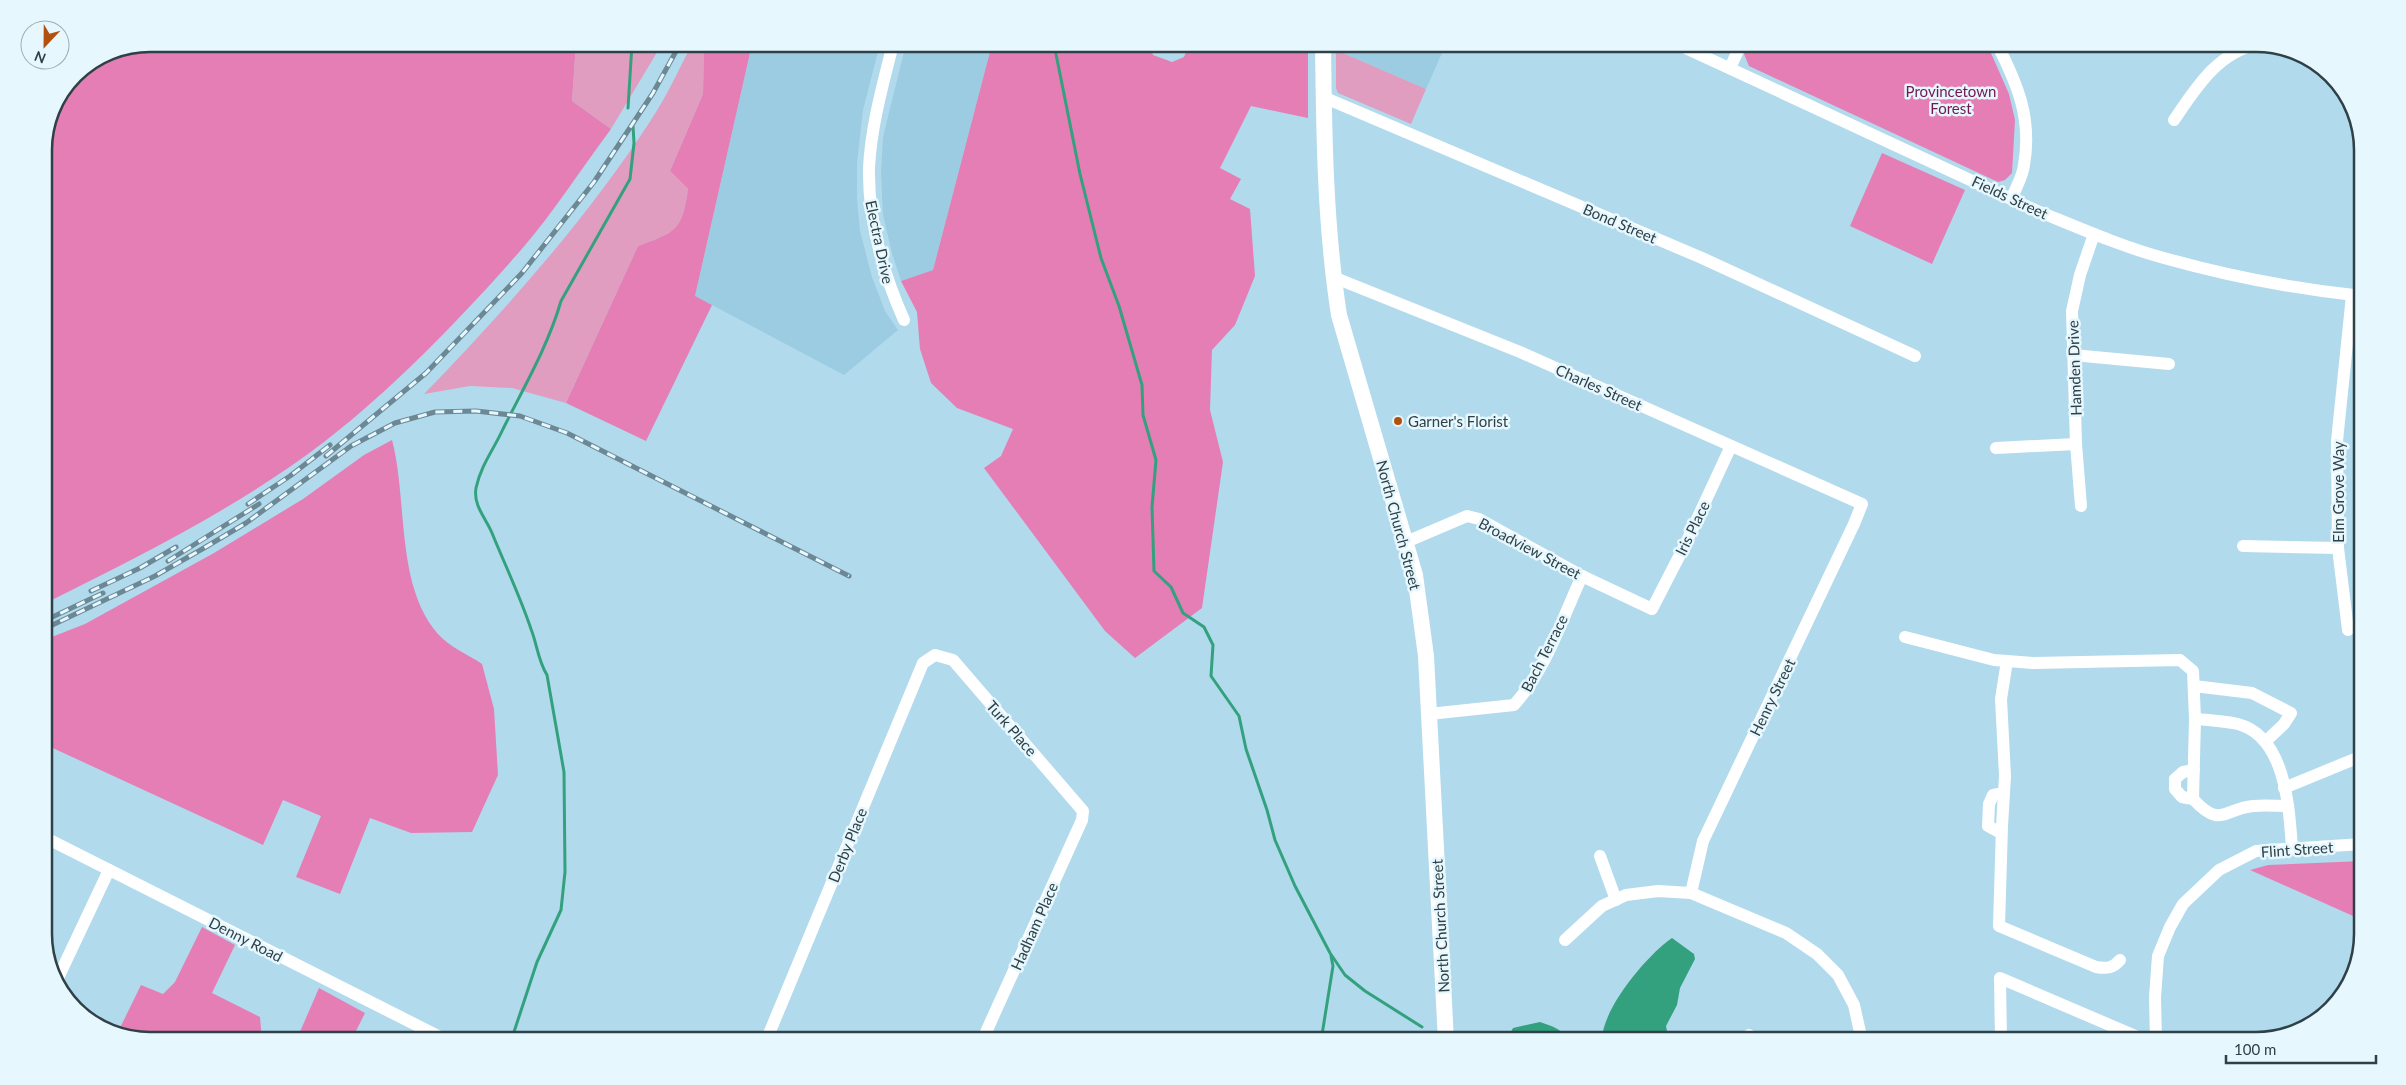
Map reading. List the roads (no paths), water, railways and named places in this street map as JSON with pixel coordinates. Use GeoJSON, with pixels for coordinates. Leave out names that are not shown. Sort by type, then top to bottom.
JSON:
{"type":"FeatureCollection","features":[{"type":"Feature","properties":{"kind":"main road","name":"North Church Street"},"geometry":{"type":"LineString","coordinates":[[1323,52],[1325,185],[1333,277],[1339,315],[1415,575],[1426,656],[1446,1032]]}},
{"type":"Feature","properties":{"kind":"street","name":"Fields Street"},"geometry":{"type":"LineString","coordinates":[[1695,52],[2035,210],[2094,234],[2163,258],[2248,278],[2353,294]]}},
{"type":"Feature","properties":{"kind":"street"},"geometry":{"type":"LineString","coordinates":[[1730,68],[1737,52]]}},
{"type":"Feature","properties":{"kind":"street"},"geometry":{"type":"LineString","coordinates":[[2000,52],[2025,112],[2027,134],[2024,167],[2012,198]]}},
{"type":"Feature","properties":{"kind":"street"},"geometry":{"type":"LineString","coordinates":[[2174,120],[2199,84],[2220,62],[2237,52]]}},
{"type":"Feature","properties":{"kind":"street","name":"Electra Drive"},"geometry":{"type":"LineString","coordinates":[[891,53],[874,132],[869,168],[870,192],[882,262],[890,290],[904,320]]}},
{"type":"Feature","properties":{"kind":"street","name":"Bond Street"},"geometry":{"type":"LineString","coordinates":[[1324,97],[1702,258],[1914,356]]}},
{"type":"Feature","properties":{"kind":"street","name":"Hamden Drive"},"geometry":{"type":"LineString","coordinates":[[2081,506],[2076,444],[2072,310],[2080,275],[2094,234]]}},
{"type":"Feature","properties":{"kind":"street","name":"Charles Street"},"geometry":{"type":"LineString","coordinates":[[1333,277],[1520,352],[1862,504]]}},
{"type":"Feature","properties":{"kind":"street","name":"Elm Grove Way"},"geometry":{"type":"LineString","coordinates":[[2348,630],[2338,548],[2337,441],[2353,323]]}},
{"type":"Feature","properties":{"kind":"street"},"geometry":{"type":"LineString","coordinates":[[2073,355],[2169,364]]}},
{"type":"Feature","properties":{"kind":"street"},"geometry":{"type":"LineString","coordinates":[[1996,448],[2076,444]]}},
{"type":"Feature","properties":{"kind":"street","name":"Iris Place"},"geometry":{"type":"LineString","coordinates":[[1652,609],[1686,543],[1731,446]]}},
{"type":"Feature","properties":{"kind":"street","name":"Henry Street"},"geometry":{"type":"LineString","coordinates":[[1691,893],[1703,841],[1862,504]]}},
{"type":"Feature","properties":{"kind":"street","name":"Broadview Street"},"geometry":{"type":"LineString","coordinates":[[1406,542],[1467,516],[1480,519],[1582,576],[1652,609]]}},
{"type":"Feature","properties":{"kind":"street"},"geometry":{"type":"LineString","coordinates":[[2243,546],[2338,548]]}},
{"type":"Feature","properties":{"kind":"street","name":"Bach Terrace"},"geometry":{"type":"LineString","coordinates":[[1429,714],[1514,705],[1537,674],[1582,576]]}},
{"type":"Feature","properties":{"kind":"street"},"geometry":{"type":"LineString","coordinates":[[1905,637],[1994,660],[2092,662],[2180,660],[2193,671],[2195,719],[2193,799]]}},
{"type":"Feature","properties":{"kind":"street","name":"Turk Place"},"geometry":{"type":"LineString","coordinates":[[935,655],[953,660],[1083,811]]}},
{"type":"Feature","properties":{"kind":"street","name":"Derby Place"},"geometry":{"type":"LineString","coordinates":[[770,1032],[923,662],[935,655]]}},
{"type":"Feature","properties":{"kind":"street"},"geometry":{"type":"LineString","coordinates":[[2007,661],[2001,699],[2005,776],[2001,833],[1999,926],[2096,967],[2106,969],[2115,966],[2120,960]]}},
{"type":"Feature","properties":{"kind":"street"},"geometry":{"type":"LineString","coordinates":[[2194,686],[2252,693],[2291,714],[2284,724],[2266,741]]}},
{"type":"Feature","properties":{"kind":"street"},"geometry":{"type":"LineString","coordinates":[[2195,719],[2240,725],[2266,741],[2276,759],[2284,788],[2288,806],[2292,848]]}},
{"type":"Feature","properties":{"kind":"street"},"geometry":{"type":"LineString","coordinates":[[2284,788],[2354,759]]}},
{"type":"Feature","properties":{"kind":"street"},"geometry":{"type":"LineString","coordinates":[[2194,770],[2183,772],[2175,779],[2175,789],[2182,797],[2193,799],[2201,808],[2215,816],[2224,816],[2251,806],[2288,806]]}},
{"type":"Feature","properties":{"kind":"street","name":"Hadham Place"},"geometry":{"type":"LineString","coordinates":[[986,1032],[1082,820],[1083,811]]}},
{"type":"Feature","properties":{"kind":"street","name":"Denny Road"},"geometry":{"type":"LineString","coordinates":[[53,842],[430,1032]]}},
{"type":"Feature","properties":{"kind":"street","name":"Flint Street"},"geometry":{"type":"LineString","coordinates":[[2156,1032],[2155,997],[2158,956],[2183,904],[2219,870],[2256,851],[2354,844]]}},
{"type":"Feature","properties":{"kind":"street"},"geometry":{"type":"LineString","coordinates":[[1600,856],[1616,900]]}},
{"type":"Feature","properties":{"kind":"street"},"geometry":{"type":"LineString","coordinates":[[60,973],[109,870]]}},
{"type":"Feature","properties":{"kind":"street"},"geometry":{"type":"LineString","coordinates":[[1565,940],[1602,906],[1626,895],[1658,892],[1691,893],[1786,933],[1817,954],[1838,976],[1854,1005],[1860,1032]]}},
{"type":"Feature","properties":{"kind":"street"},"geometry":{"type":"LineString","coordinates":[[2001,1032],[2000,978],[2126,1032]]}},
{"type":"Feature","properties":{"kind":"waterway"},"geometry":{"type":"LineString","coordinates":[[628,108],[631,53]]}},
{"type":"Feature","properties":{"kind":"waterway"},"geometry":{"type":"LineString","coordinates":[[1056,53],[1080,174],[1101,258],[1119,306],[1142,385],[1143,415],[1156,460],[1152,507],[1154,571],[1171,587],[1183,613],[1204,627],[1213,645],[1211,676],[1239,716],[1246,749],[1275,840],[1295,886],[1330,953],[1345,975],[1365,991],[1422,1027]]}},
{"type":"Feature","properties":{"kind":"waterway"},"geometry":{"type":"LineString","coordinates":[[514,1032],[537,962],[561,910],[565,872],[564,772],[547,675],[517,593],[492,533],[476,501],[476,488],[484,464],[542,350],[561,301],[630,179],[634,143],[633,126]]}},
{"type":"Feature","properties":{"kind":"waterway"},"geometry":{"type":"LineString","coordinates":[[1322,1032],[1333,966],[1331,956]]}},
{"type":"Feature","properties":{"kind":"railway"},"geometry":{"type":"LineString","coordinates":[[326,456],[426,373],[522,273],[594,182],[653,93],[675,53]]}},
{"type":"Feature","properties":{"kind":"railway"},"geometry":{"type":"LineString","coordinates":[[53,625],[155,576],[246,523],[351,446],[395,423],[435,412],[476,411],[520,416],[567,433],[849,576]]}},
{"type":"Feature","properties":{"kind":"railway"},"geometry":{"type":"LineString","coordinates":[[248,504],[290,476],[330,445]]}},
{"type":"Feature","properties":{"kind":"railway"},"geometry":{"type":"LineString","coordinates":[[168,561],[259,504]]}},
{"type":"Feature","properties":{"kind":"railway"},"geometry":{"type":"LineString","coordinates":[[91,591],[140,568],[176,547]]}},
{"type":"Feature","properties":{"kind":"railway"},"geometry":{"type":"LineString","coordinates":[[53,617],[103,593]]}},
{"type":"Feature","properties":{"kind":"place","name":"Garner's Florist"},"geometry":{"type":"Point","coordinates":[1398,421]}},
{"type":"Feature","properties":{"kind":"park label","name":"Provincetown Forest"},"geometry":{"type":"Point","coordinates":[1951,100]}}]}
